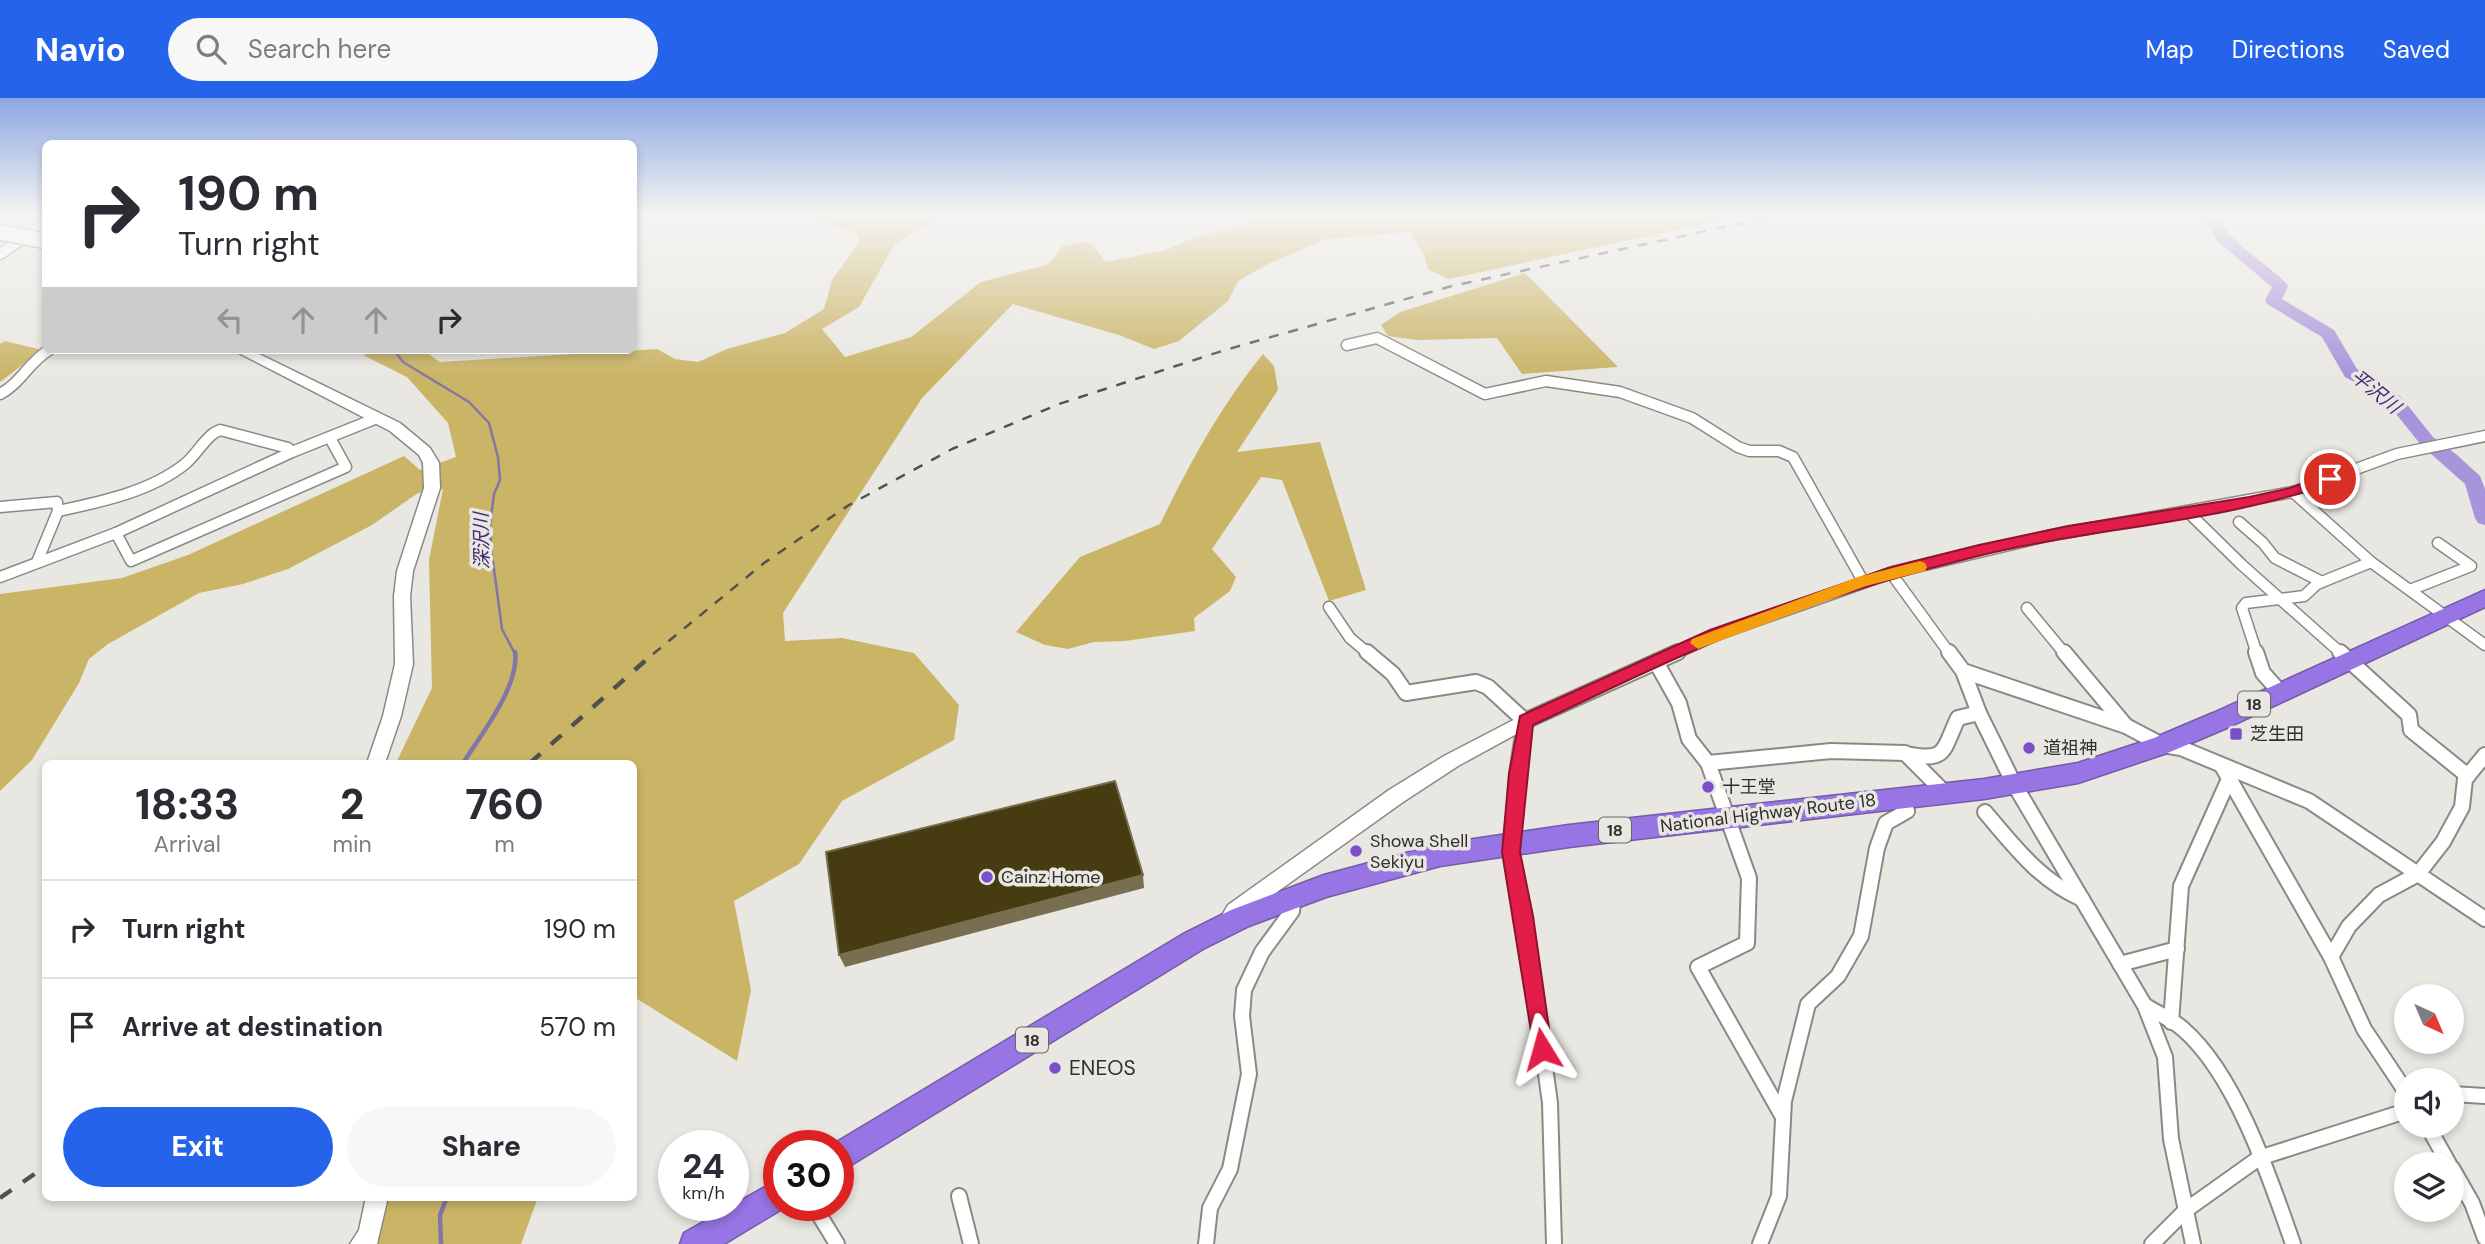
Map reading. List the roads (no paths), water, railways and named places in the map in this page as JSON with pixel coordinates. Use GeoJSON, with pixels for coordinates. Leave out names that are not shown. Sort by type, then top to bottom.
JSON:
{"type":"FeatureCollection","features":[{"type":"Feature","properties":{"kind":"highway","name":"National Highway Route 18"},"geometry":{"type":"LineString","coordinates":[[854,1148],[1183,947],[1227,924],[1294,896],[1409,862],[1511,844],[1945,793],[2078,773],[2162,745],[2485,598]]}},
{"type":"Feature","properties":{"kind":"highway"},"geometry":{"type":"LineString","coordinates":[[695,1244],[763,1204]]}},
{"type":"Feature","properties":{"kind":"street"},"geometry":{"type":"LineString","coordinates":[[1347,345],[1377,338],[1485,394],[1546,381],[1620,393],[1692,418],[1749,451],[1779,451],[1793,457],[1863,581]]}},
{"type":"Feature","properties":{"kind":"street"},"geometry":{"type":"LineString","coordinates":[[0,394],[16,386],[35,359],[43,354]]}},
{"type":"Feature","properties":{"kind":"street"},"geometry":{"type":"LineString","coordinates":[[247,354],[377,418],[415,442],[431,463],[432,488],[405,571],[402,596],[404,664],[392,716],[377,760]]}},
{"type":"Feature","properties":{"kind":"street"},"geometry":{"type":"LineString","coordinates":[[0,577],[116,533],[292,452],[377,418]]}},
{"type":"Feature","properties":{"kind":"street"},"geometry":{"type":"LineString","coordinates":[[58,511],[110,501],[184,466],[212,433],[220,430],[288,448],[292,452]]}},
{"type":"Feature","properties":{"kind":"street"},"geometry":{"type":"LineString","coordinates":[[1227,924],[1235,911],[1430,775],[1525,721],[1716,635],[1891,573],[2047,536],[2293,492],[2398,454],[2485,436]]}},
{"type":"Feature","properties":{"kind":"street"},"geometry":{"type":"LineString","coordinates":[[116,533],[131,561],[346,467],[330,438]]}},
{"type":"Feature","properties":{"kind":"street"},"geometry":{"type":"LineString","coordinates":[[2293,492],[2371,562],[2485,648]]}},
{"type":"Feature","properties":{"kind":"street"},"geometry":{"type":"LineString","coordinates":[[0,507],[57,502],[58,511],[37,562]]}},
{"type":"Feature","properties":{"kind":"street"},"geometry":{"type":"LineString","coordinates":[[2188,512],[2228,554],[2350,659],[2409,715],[2411,730],[2468,776]]}},
{"type":"Feature","properties":{"kind":"street"},"geometry":{"type":"LineString","coordinates":[[2239,522],[2263,543],[2275,558],[2322,582]]}},
{"type":"Feature","properties":{"kind":"street"},"geometry":{"type":"LineString","coordinates":[[2410,590],[2471,566],[2438,543]]}},
{"type":"Feature","properties":{"kind":"street"},"geometry":{"type":"LineString","coordinates":[[2280,692],[2263,673],[2242,608],[2246,603],[2304,596],[2322,582],[2371,562]]}},
{"type":"Feature","properties":{"kind":"street"},"geometry":{"type":"LineString","coordinates":[[1891,573],[1964,671],[1979,713],[2014,784],[2145,1006],[2165,1057],[2171,1139],[2193,1244]]}},
{"type":"Feature","properties":{"kind":"street"},"geometry":{"type":"LineString","coordinates":[[1328,607],[1350,638],[1393,674],[1406,693],[1476,682],[1488,687],[1525,721]]}},
{"type":"Feature","properties":{"kind":"street"},"geometry":{"type":"LineString","coordinates":[[2027,608],[2126,726]]}},
{"type":"Feature","properties":{"kind":"street"},"geometry":{"type":"LineString","coordinates":[[1656,662],[1679,703],[1689,739],[1708,763],[1749,878],[1747,943],[1698,967],[1783,1117]]}},
{"type":"Feature","properties":{"kind":"street"},"geometry":{"type":"LineString","coordinates":[[1964,671],[2126,726],[2162,745],[2181,748],[2225,772],[2268,782],[2309,801],[2485,919]]}},
{"type":"Feature","properties":{"kind":"street"},"geometry":{"type":"LineString","coordinates":[[1708,763],[1831,751],[1905,754],[1931,759],[1942,754],[1958,718],[1979,713]]}},
{"type":"Feature","properties":{"kind":"street"},"geometry":{"type":"LineString","coordinates":[[1525,721],[1511,844],[1524,916],[1550,1103],[1554,1244]]}},
{"type":"Feature","properties":{"kind":"street"},"geometry":{"type":"LineString","coordinates":[[1905,754],[1945,793]]}},
{"type":"Feature","properties":{"kind":"street"},"geometry":{"type":"LineString","coordinates":[[2331,957],[2349,926],[2379,895],[2418,874],[2443,842],[2462,807],[2465,779],[2485,755]]}},
{"type":"Feature","properties":{"kind":"street"},"geometry":{"type":"LineString","coordinates":[[2171,1022],[2181,886],[2225,772]]}},
{"type":"Feature","properties":{"kind":"street"},"geometry":{"type":"LineString","coordinates":[[2225,772],[2331,957],[2364,1030],[2394,1074]]}},
{"type":"Feature","properties":{"kind":"street"},"geometry":{"type":"LineString","coordinates":[[1760,1244],[1779,1196],[1784,1101],[1808,1004],[1838,976],[1861,936],[1877,848],[1886,823],[1907,811],[1902,797]]}},
{"type":"Feature","properties":{"kind":"street"},"geometry":{"type":"LineString","coordinates":[[1985,813],[2026,861],[2066,894],[2082,900]]}},
{"type":"Feature","properties":{"kind":"street"},"geometry":{"type":"LineString","coordinates":[[1206,1244],[1210,1209],[1230,1170],[1250,1074],[1242,1016],[1244,990],[1262,952],[1292,912],[1294,869]]}},
{"type":"Feature","properties":{"kind":"street"},"geometry":{"type":"LineString","coordinates":[[2120,964],[2176,950]]}},
{"type":"Feature","properties":{"kind":"street"},"geometry":{"type":"LineString","coordinates":[[2145,1006],[2183,1029],[2220,1073],[2259,1158],[2293,1244]]}},
{"type":"Feature","properties":{"kind":"street"},"geometry":{"type":"LineString","coordinates":[[2464,1095],[2485,1096]]}},
{"type":"Feature","properties":{"kind":"street"},"geometry":{"type":"LineString","coordinates":[[2152,1244],[2186,1209],[2259,1158],[2394,1115]]}},
{"type":"Feature","properties":{"kind":"street"},"geometry":{"type":"LineString","coordinates":[[2464,1189],[2485,1238]]}},
{"type":"Feature","properties":{"kind":"street"},"geometry":{"type":"LineString","coordinates":[[959,1196],[971,1244]]}},
{"type":"Feature","properties":{"kind":"street"},"geometry":{"type":"LineString","coordinates":[[362,1244],[369,1236],[376,1201]]}},
{"type":"Feature","properties":{"kind":"street"},"geometry":{"type":"LineString","coordinates":[[823,1221],[837,1244]]}},
{"type":"Feature","properties":{"kind":"waterway","name":"平沢川"},"geometry":{"type":"LineString","coordinates":[[2261,269],[2280,286],[2273,300],[2328,334],[2351,373],[2379,388],[2395,401],[2427,441],[2451,459],[2473,481],[2485,518]]}},
{"type":"Feature","properties":{"kind":"waterway","name":"深沢川"},"geometry":{"type":"LineString","coordinates":[[397,354],[403,362],[469,402],[489,423],[498,457],[500,480],[494,494],[490,526],[491,547],[502,629],[515,654]]}},
{"type":"Feature","properties":{"kind":"waterway","name":"深沢川"},"geometry":{"type":"LineString","coordinates":[[465,760],[498,709],[512,679],[515,654]]}},
{"type":"Feature","properties":{"kind":"waterway","name":"深沢川"},"geometry":{"type":"LineString","coordinates":[[441,1244],[440,1215],[445,1201]]}},
{"type":"Feature","properties":{"kind":"railway"},"geometry":{"type":"LineString","coordinates":[[653,654],[764,563],[849,505],[952,449],[1059,404],[1225,350],[1452,286],[1528,269]]}},
{"type":"Feature","properties":{"kind":"railway"},"geometry":{"type":"LineString","coordinates":[[533,760],[655,652]]}},
{"type":"Feature","properties":{"kind":"railway"},"geometry":{"type":"LineString","coordinates":[[0,1198],[42,1169]]}},
{"type":"Feature","properties":{"kind":"place","name":"芝生田"},"geometry":{"type":"Point","coordinates":[2236,734]}},
{"type":"Feature","properties":{"kind":"place","name":"道祖神"},"geometry":{"type":"Point","coordinates":[2029,748]}},
{"type":"Feature","properties":{"kind":"place","name":"十王堂"},"geometry":{"type":"Point","coordinates":[1708,787]}},
{"type":"Feature","properties":{"kind":"place","name":"Showa Shell Sekiyu"},"geometry":{"type":"Point","coordinates":[1356,851]}},
{"type":"Feature","properties":{"kind":"place","name":"Cainz Home"},"geometry":{"type":"Point","coordinates":[987,877]}},
{"type":"Feature","properties":{"kind":"place","name":"ENEOS"},"geometry":{"type":"Point","coordinates":[1055,1068]}}]}
